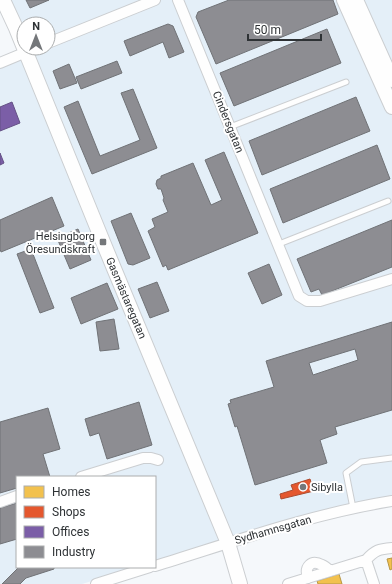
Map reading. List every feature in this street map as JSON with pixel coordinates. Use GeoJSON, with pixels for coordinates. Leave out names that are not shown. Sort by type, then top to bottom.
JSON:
{"type":"FeatureCollection","features":[{"type":"Feature","properties":{"kind":"street","name":"Gasmästaregatan"},"geometry":{"type":"LineString","coordinates":[[3,0],[16,28]]}},
{"type":"Feature","properties":{"kind":"street"},"geometry":{"type":"LineString","coordinates":[[56,40],[156,0]]}},
{"type":"Feature","properties":{"kind":"street","name":"Cindersgatan"},"geometry":{"type":"LineString","coordinates":[[178,0],[299,296],[307,301],[320,301],[392,279]]}},
{"type":"Feature","properties":{"kind":"street"},"geometry":{"type":"LineString","coordinates":[[344,0],[392,107]]}},
{"type":"Feature","properties":{"kind":"street"},"geometry":{"type":"LineString","coordinates":[[351,0],[392,92]]}},
{"type":"Feature","properties":{"kind":"street"},"geometry":{"type":"LineString","coordinates":[[356,0],[392,80]]}},
{"type":"Feature","properties":{"kind":"street"},"geometry":{"type":"LineString","coordinates":[[0,63],[17,56]]}},
{"type":"Feature","properties":{"kind":"street","name":"Gasmästaregatan"},"geometry":{"type":"LineString","coordinates":[[33,56],[147,349],[228,543],[240,584]]}},
{"type":"Feature","properties":{"kind":"street"},"geometry":{"type":"LineString","coordinates":[[86,476],[143,458],[158,460]]}},
{"type":"Feature","properties":{"kind":"street"},"geometry":{"type":"LineString","coordinates":[[0,502],[16,496]]}},
{"type":"Feature","properties":{"kind":"street","name":"Sydhamnsgatan"},"geometry":{"type":"LineString","coordinates":[[156,566],[264,532],[354,508],[392,501]]}},
{"type":"Feature","properties":{"kind":"street"},"geometry":{"type":"LineString","coordinates":[[288,584],[366,560],[373,553],[381,549],[392,548]]}},
{"type":"Feature","properties":{"kind":"street"},"geometry":{"type":"LineString","coordinates":[[366,560],[374,584]]}},
{"type":"Feature","properties":{"kind":"street"},"geometry":{"type":"LineString","coordinates":[[113,568],[116,577]]}},
{"type":"Feature","properties":{"kind":"street"},"geometry":{"type":"LineString","coordinates":[[96,584],[147,568]]}},
{"type":"Feature","properties":{"kind":"lane"},"geometry":{"type":"LineString","coordinates":[[230,127],[346,82]]}},
{"type":"Feature","properties":{"kind":"lane"},"geometry":{"type":"LineString","coordinates":[[278,244],[388,201]]}},
{"type":"Feature","properties":{"kind":"lane"},"geometry":{"type":"LineString","coordinates":[[354,508],[346,473],[361,462],[392,458]]}},
{"type":"Feature","properties":{"kind":"shaded area"},"geometry":{"type":"Polygon","coordinates":[[[6,0],[392,0],[392,496],[360,502],[251,531],[156,562],[156,476],[16,476],[16,568],[134,568],[82,584],[0,584],[0,66],[16,55],[56,56],[56,16],[16,16],[16,22],[6,0]]]}},
{"type":"Feature","properties":{"kind":"building: Homes"},"geometry":{"type":"Polygon","coordinates":[[[392,558],[392,569],[390,570],[387,559],[392,558]]]}},
{"type":"Feature","properties":{"kind":"building: Homes"},"geometry":{"type":"Polygon","coordinates":[[[339,574],[342,584],[318,584],[317,581],[339,574]]]}},
{"type":"Feature","properties":{"kind":"building: Shops"},"geometry":{"type":"Polygon","coordinates":[[[310,479],[314,491],[281,499],[280,494],[293,490],[291,485],[310,479]]]}},
{"type":"Feature","properties":{"kind":"building: Offices"},"geometry":{"type":"Polygon","coordinates":[[[12,102],[20,123],[0,131],[0,107],[12,102]]]}},
{"type":"Feature","properties":{"kind":"building: Offices"},"geometry":{"type":"Polygon","coordinates":[[[0,153],[4,163],[0,165],[0,153]]]}},
{"type":"Feature","properties":{"kind":"building: Industry"},"geometry":{"type":"Polygon","coordinates":[[[26,0],[49,0],[30,8],[26,0]]]}},
{"type":"Feature","properties":{"kind":"building: Industry"},"geometry":{"type":"Polygon","coordinates":[[[229,0],[333,0],[338,14],[216,64],[196,17],[198,12],[229,0]]]}},
{"type":"Feature","properties":{"kind":"building: Industry"},"geometry":{"type":"Polygon","coordinates":[[[168,24],[173,26],[184,52],[169,58],[163,42],[130,56],[124,41],[168,24]]]}},
{"type":"Feature","properties":{"kind":"building: Industry"},"geometry":{"type":"Polygon","coordinates":[[[327,29],[341,63],[234,106],[220,73],[327,29]]]}},
{"type":"Feature","properties":{"kind":"building: Industry"},"geometry":{"type":"Polygon","coordinates":[[[117,61],[122,73],[81,89],[76,77],[117,61]]]}},
{"type":"Feature","properties":{"kind":"building: Industry"},"geometry":{"type":"Polygon","coordinates":[[[69,64],[77,83],[60,89],[53,71],[69,64]]]}},
{"type":"Feature","properties":{"kind":"building: Industry"},"geometry":{"type":"Polygon","coordinates":[[[133,89],[157,148],[92,174],[64,107],[78,101],[100,156],[140,140],[121,93],[133,89]]]}},
{"type":"Feature","properties":{"kind":"building: Industry"},"geometry":{"type":"Polygon","coordinates":[[[356,97],[370,131],[262,175],[249,141],[356,97]]]}},
{"type":"Feature","properties":{"kind":"building: Industry"},"geometry":{"type":"Polygon","coordinates":[[[377,145],[390,179],[283,223],[270,189],[377,145]]]}},
{"type":"Feature","properties":{"kind":"building: Industry"},"geometry":{"type":"Polygon","coordinates":[[[224,152],[258,233],[168,270],[166,265],[163,267],[148,231],[155,227],[152,219],[168,212],[163,200],[164,198],[161,189],[158,189],[156,184],[157,180],[161,178],[161,176],[193,163],[211,205],[222,200],[205,160],[224,152]]]}},
{"type":"Feature","properties":{"kind":"building: Industry"},"geometry":{"type":"Polygon","coordinates":[[[52,197],[64,226],[1,252],[0,220],[52,197]]]}},
{"type":"Feature","properties":{"kind":"building: Industry"},"geometry":{"type":"Polygon","coordinates":[[[131,213],[150,258],[133,265],[128,264],[111,221],[131,213]]]}},
{"type":"Feature","properties":{"kind":"building: Industry"},"geometry":{"type":"Polygon","coordinates":[[[392,220],[392,267],[322,295],[319,289],[311,292],[297,259],[392,220]]]}},
{"type":"Feature","properties":{"kind":"building: Industry"},"geometry":{"type":"Polygon","coordinates":[[[78,229],[91,260],[70,269],[57,238],[78,229]]]}},
{"type":"Feature","properties":{"kind":"building: Industry"},"geometry":{"type":"Polygon","coordinates":[[[31,249],[54,308],[40,313],[17,254],[31,249]]]}},
{"type":"Feature","properties":{"kind":"building: Industry"},"geometry":{"type":"Polygon","coordinates":[[[269,264],[282,295],[262,304],[248,273],[269,264]]]}},
{"type":"Feature","properties":{"kind":"building: Industry"},"geometry":{"type":"Polygon","coordinates":[[[157,282],[169,311],[150,318],[138,289],[157,282]]]}},
{"type":"Feature","properties":{"kind":"building: Industry"},"geometry":{"type":"Polygon","coordinates":[[[107,283],[118,309],[81,324],[71,298],[107,283]]]}},
{"type":"Feature","properties":{"kind":"building: Industry"},"geometry":{"type":"Polygon","coordinates":[[[114,319],[119,349],[100,351],[96,322],[114,319]]]}},
{"type":"Feature","properties":{"kind":"building: Industry"},"geometry":{"type":"Polygon","coordinates":[[[392,322],[392,410],[335,427],[337,434],[320,440],[327,463],[255,485],[237,426],[235,427],[228,404],[231,403],[230,400],[274,387],[266,361],[392,322]],[[355,349],[309,363],[313,375],[358,360],[355,349]]]}},
{"type":"Feature","properties":{"kind":"building: Industry"},"geometry":{"type":"Polygon","coordinates":[[[139,402],[152,445],[107,459],[99,433],[90,436],[85,419],[139,402]]]}},
{"type":"Feature","properties":{"kind":"building: Industry"},"geometry":{"type":"Polygon","coordinates":[[[48,408],[60,449],[43,454],[50,476],[16,476],[16,488],[0,493],[0,422],[48,408]]]}},
{"type":"Feature","properties":{"kind":"building: Industry"},"geometry":{"type":"Polygon","coordinates":[[[16,503],[16,539],[0,544],[0,508],[16,503]]]}},
{"type":"Feature","properties":{"kind":"building: Industry"},"geometry":{"type":"Polygon","coordinates":[[[18,568],[54,568],[26,578],[20,584],[2,584],[18,568]]]}},
{"type":"Feature","properties":{"kind":"place","name":"Helsingborg Öresundskraft"},"geometry":{"type":"Point","coordinates":[103,242]}},
{"type":"Feature","properties":{"kind":"place","name":"Sibylla"},"geometry":{"type":"Point","coordinates":[303,487]}}]}
